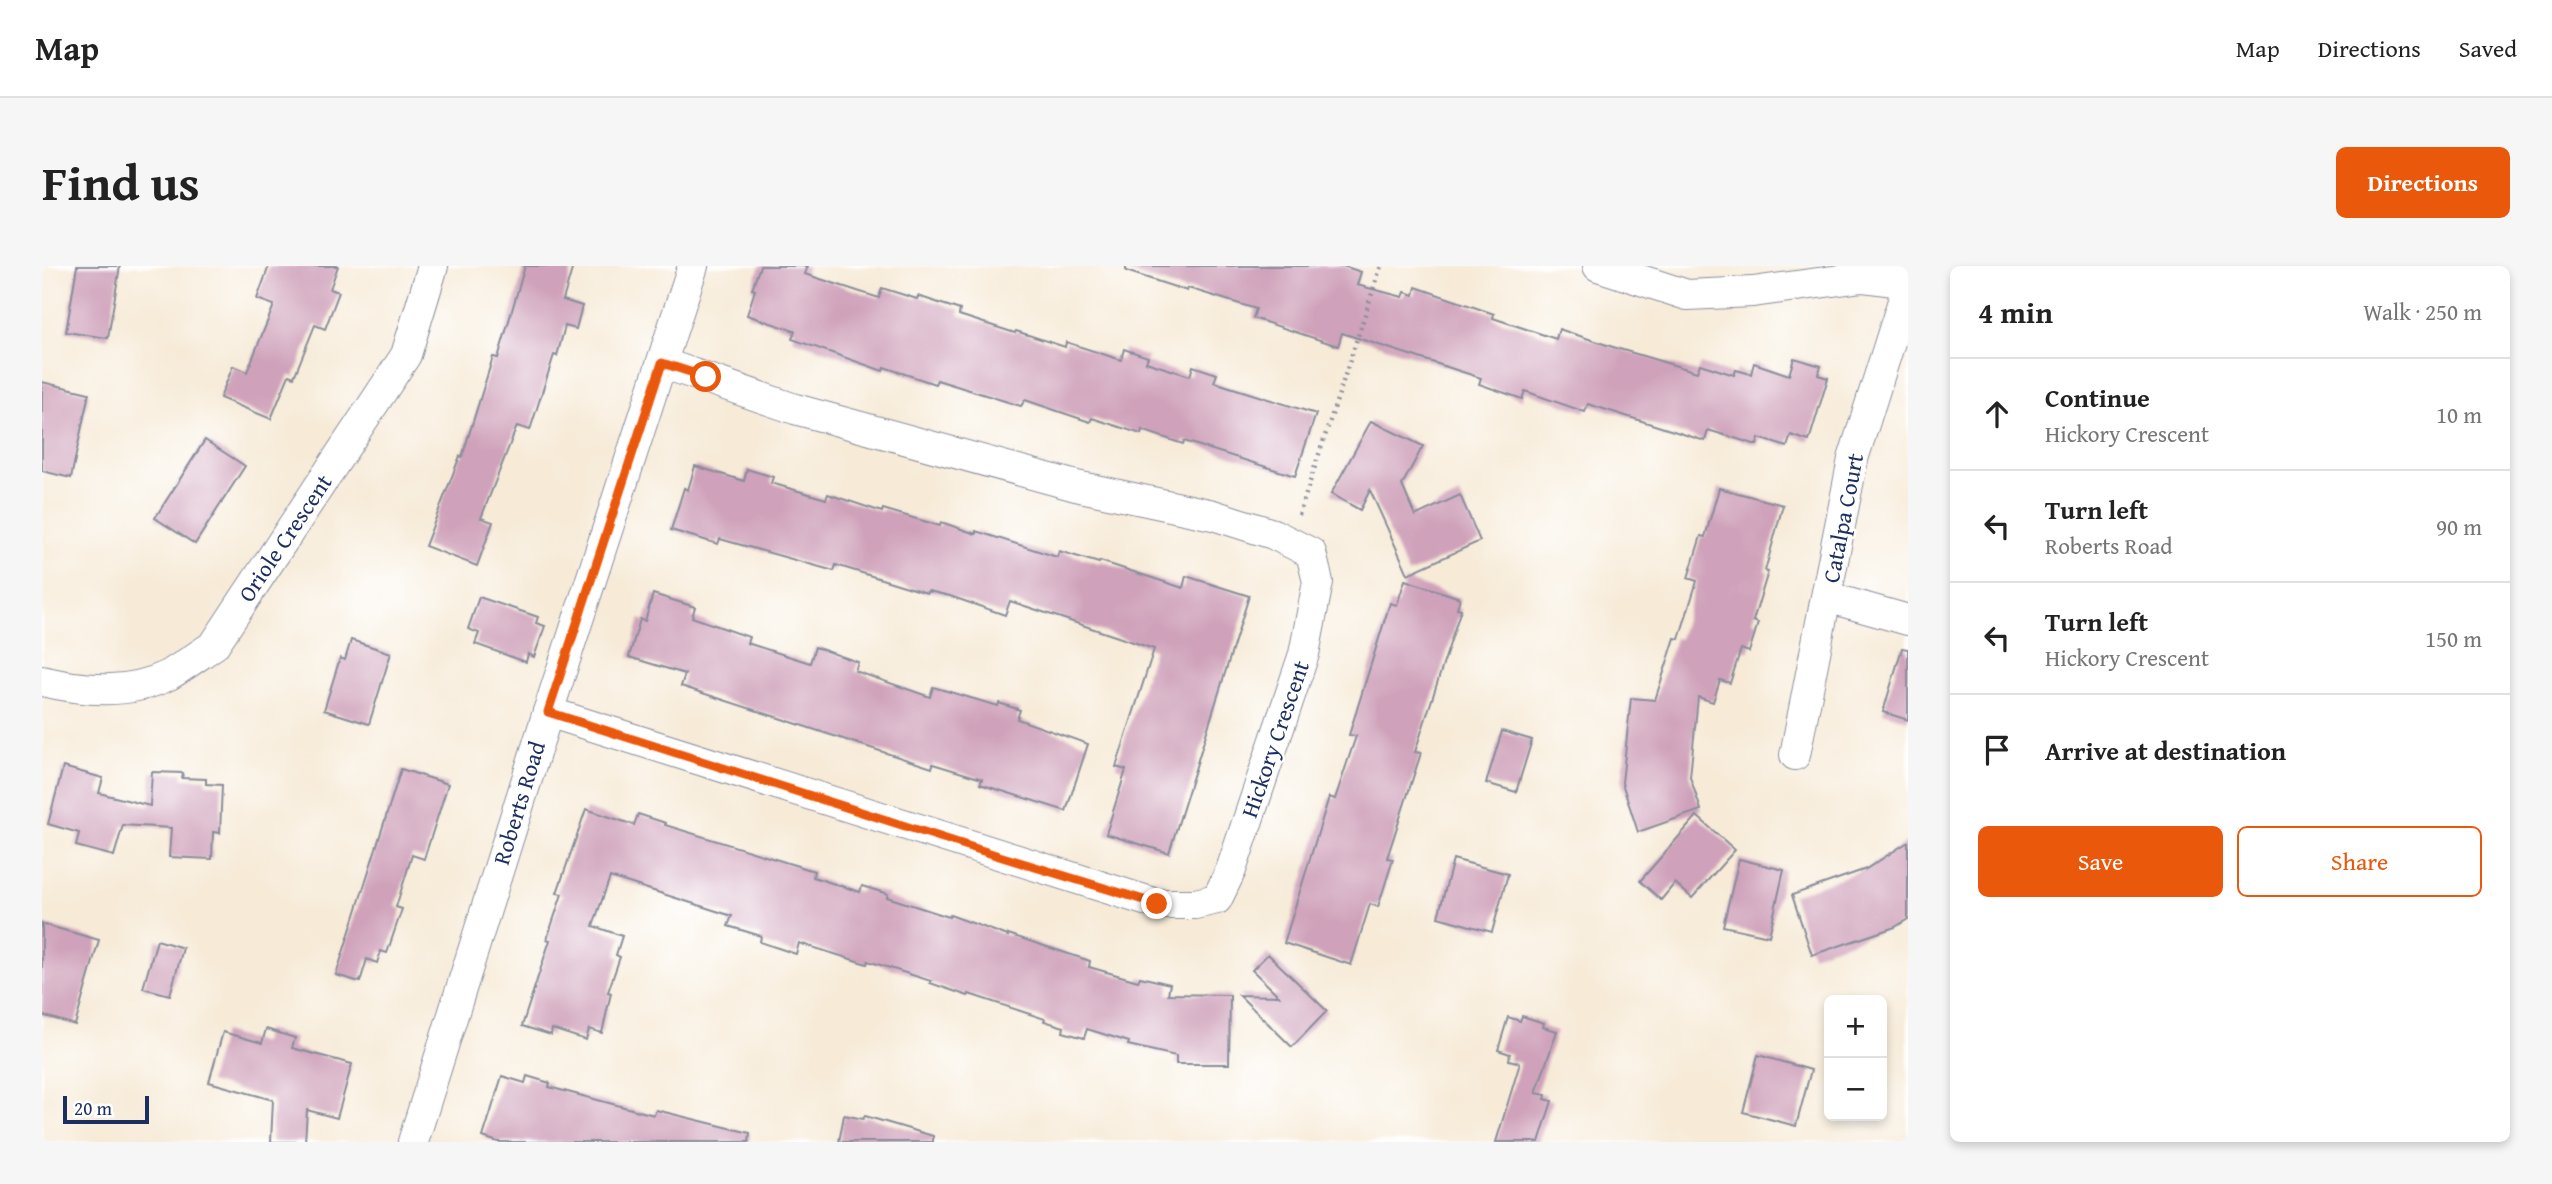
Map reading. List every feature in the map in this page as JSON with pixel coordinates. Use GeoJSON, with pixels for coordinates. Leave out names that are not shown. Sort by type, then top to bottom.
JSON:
{"type":"FeatureCollection","features":[{"type":"Feature","properties":{"kind":"street","name":"Oriole Crescent"},"geometry":{"type":"LineString","coordinates":[[42,681],[67,687],[122,690],[167,676],[214,645],[405,355],[433,266]]}},
{"type":"Feature","properties":{"kind":"street","name":"Roberts Road"},"geometry":{"type":"LineString","coordinates":[[413,1142],[548,712],[693,266]]}},
{"type":"Feature","properties":{"kind":"street"},"geometry":{"type":"LineString","coordinates":[[1598,266],[1687,295],[1754,292],[1862,277],[1908,284]]}},
{"type":"Feature","properties":{"kind":"street","name":"Catalpa Court"},"geometry":{"type":"LineString","coordinates":[[1795,755],[1853,459],[1908,284]]}},
{"type":"Feature","properties":{"kind":"street","name":"Hickory Crescent"},"geometry":{"type":"LineString","coordinates":[[548,712],[1157,904],[1195,904],[1216,899],[1231,870],[1304,654],[1318,582],[1311,554],[1273,534],[1213,515],[1076,486],[795,409],[662,363]]}},
{"type":"Feature","properties":{"kind":"street"},"geometry":{"type":"LineString","coordinates":[[1827,597],[1908,620]]}},
{"type":"Feature","properties":{"kind":"path"},"geometry":{"type":"LineString","coordinates":[[1296,524],[1381,266]]}},
{"type":"Feature","properties":{"kind":"building"},"geometry":{"type":"Polygon","coordinates":[[[77,266],[120,266],[108,338],[66,332],[77,266]]]}},
{"type":"Feature","properties":{"kind":"building"},"geometry":{"type":"Polygon","coordinates":[[[269,266],[338,266],[330,289],[339,292],[325,329],[315,325],[294,377],[289,375],[271,419],[220,398],[233,366],[247,372],[274,305],[257,299],[269,266]]]}},
{"type":"Feature","properties":{"kind":"building"},"geometry":{"type":"Polygon","coordinates":[[[525,266],[573,266],[563,300],[582,306],[576,329],[565,326],[530,430],[517,426],[481,518],[493,522],[477,566],[425,546],[460,456],[462,457],[493,357],[498,358],[525,266]]]}},
{"type":"Feature","properties":{"kind":"building"},"geometry":{"type":"Polygon","coordinates":[[[760,266],[808,266],[805,274],[879,298],[882,288],[917,299],[918,296],[960,310],[959,315],[1065,347],[1066,342],[1121,360],[1124,349],[1148,357],[1146,362],[1190,376],[1193,366],[1217,374],[1214,382],[1316,414],[1295,476],[1184,441],[1183,444],[1142,430],[1141,434],[1092,418],[1090,422],[1025,400],[1021,406],[937,380],[935,384],[884,367],[883,371],[792,339],[795,331],[747,315],[760,266]]]}},
{"type":"Feature","properties":{"kind":"building"},"geometry":{"type":"Polygon","coordinates":[[[1126,266],[1343,266],[1361,272],[1357,285],[1403,297],[1405,292],[1414,295],[1416,287],[1494,314],[1493,318],[1556,339],[1559,329],[1697,372],[1700,364],[1734,375],[1736,370],[1751,374],[1754,363],[1789,375],[1794,358],[1821,366],[1818,375],[1828,378],[1809,441],[1791,435],[1787,447],[1759,438],[1757,445],[1708,430],[1705,441],[1588,404],[1585,412],[1525,391],[1522,399],[1479,384],[1481,378],[1342,333],[1338,346],[1253,318],[1256,309],[1126,271],[1126,266]]]}},
{"type":"Feature","properties":{"kind":"building"},"geometry":{"type":"Polygon","coordinates":[[[42,382],[89,393],[71,478],[42,471],[42,382]]]}},
{"type":"Feature","properties":{"kind":"building"},"geometry":{"type":"Polygon","coordinates":[[[1371,421],[1423,446],[1402,485],[1415,516],[1460,495],[1480,541],[1408,574],[1370,490],[1360,510],[1331,494],[1371,421]]]}},
{"type":"Feature","properties":{"kind":"building"},"geometry":{"type":"Polygon","coordinates":[[[205,440],[245,466],[195,544],[155,518],[205,440]]]}},
{"type":"Feature","properties":{"kind":"building"},"geometry":{"type":"Polygon","coordinates":[[[695,466],[744,481],[747,469],[773,477],[771,483],[826,499],[828,494],[882,512],[883,509],[940,526],[941,522],[1057,557],[1059,551],[1099,563],[1100,561],[1183,588],[1186,576],[1249,596],[1169,853],[1106,834],[1126,770],[1116,767],[1154,649],[1010,601],[1005,615],[950,596],[928,591],[927,593],[836,565],[834,571],[720,539],[718,544],[671,530],[684,488],[688,490],[695,466]]]}},
{"type":"Feature","properties":{"kind":"building"},"geometry":{"type":"Polygon","coordinates":[[[1719,488],[1783,505],[1765,571],[1768,572],[1753,621],[1758,623],[1749,652],[1741,649],[1730,683],[1720,680],[1713,702],[1698,697],[1690,777],[1701,810],[1638,832],[1622,783],[1631,698],[1655,700],[1675,638],[1679,639],[1697,581],[1688,578],[1701,536],[1705,537],[1719,488]]]}},
{"type":"Feature","properties":{"kind":"building"},"geometry":{"type":"Polygon","coordinates":[[[1405,580],[1460,598],[1457,608],[1461,609],[1415,752],[1421,753],[1387,858],[1393,859],[1378,907],[1370,904],[1351,965],[1284,943],[1329,797],[1335,799],[1356,736],[1349,735],[1390,603],[1397,605],[1405,580]]]}},
{"type":"Feature","properties":{"kind":"building"},"geometry":{"type":"Polygon","coordinates":[[[653,594],[695,607],[692,617],[749,637],[747,643],[810,663],[815,647],[858,662],[855,671],[930,697],[933,687],[1020,710],[1017,719],[1088,744],[1066,811],[980,784],[982,779],[933,764],[932,768],[681,686],[685,674],[629,657],[640,619],[645,621],[653,594]]]}},
{"type":"Feature","properties":{"kind":"building"},"geometry":{"type":"Polygon","coordinates":[[[479,597],[538,617],[536,623],[545,626],[534,657],[528,654],[526,662],[475,644],[479,633],[468,629],[479,597]]]}},
{"type":"Feature","properties":{"kind":"building"},"geometry":{"type":"Polygon","coordinates":[[[351,640],[391,653],[369,724],[324,710],[340,658],[345,660],[351,640]]]}},
{"type":"Feature","properties":{"kind":"building"},"geometry":{"type":"Polygon","coordinates":[[[1902,648],[1908,649],[1908,720],[1883,712],[1902,648]]]}},
{"type":"Feature","properties":{"kind":"building"},"geometry":{"type":"Polygon","coordinates":[[[1502,731],[1532,740],[1516,792],[1486,783],[1502,731]]]}},
{"type":"Feature","properties":{"kind":"building"},"geometry":{"type":"Polygon","coordinates":[[[63,767],[103,778],[99,793],[150,806],[152,772],[183,773],[182,778],[206,779],[206,784],[222,785],[220,833],[213,832],[212,859],[169,857],[171,828],[123,825],[114,856],[76,846],[79,833],[48,824],[63,767]]]}},
{"type":"Feature","properties":{"kind":"building"},"geometry":{"type":"Polygon","coordinates":[[[401,769],[448,784],[424,859],[412,855],[396,907],[402,909],[387,953],[381,951],[377,963],[367,959],[360,982],[336,975],[401,769]]]}},
{"type":"Feature","properties":{"kind":"building"},"geometry":{"type":"Polygon","coordinates":[[[586,809],[634,825],[638,814],[666,823],[665,825],[814,871],[813,877],[860,892],[862,886],[888,894],[887,897],[1090,961],[1089,967],[1138,981],[1140,977],[1170,984],[1168,994],[1230,995],[1229,1064],[1176,1064],[1176,1056],[1128,1045],[1129,1042],[1087,1029],[1084,1038],[1063,1032],[1064,1027],[1044,1021],[1045,1019],[969,994],[968,996],[868,961],[867,964],[799,943],[796,954],[760,942],[761,936],[728,926],[732,916],[610,877],[593,926],[622,936],[616,955],[620,957],[608,992],[611,993],[602,1033],[589,1029],[586,1040],[552,1029],[551,1035],[522,1026],[550,940],[547,939],[562,894],[557,893],[586,809]]]}},
{"type":"Feature","properties":{"kind":"building"},"geometry":{"type":"Polygon","coordinates":[[[1697,816],[1735,850],[1692,898],[1675,883],[1661,900],[1640,881],[1697,816]]]}},
{"type":"Feature","properties":{"kind":"building"},"geometry":{"type":"Polygon","coordinates":[[[1908,842],[1908,919],[1895,927],[1812,955],[1792,895],[1866,869],[1908,842]]]}},
{"type":"Feature","properties":{"kind":"building"},"geometry":{"type":"Polygon","coordinates":[[[1453,859],[1508,874],[1492,932],[1438,917],[1453,859]]]}},
{"type":"Feature","properties":{"kind":"building"},"geometry":{"type":"Polygon","coordinates":[[[1739,859],[1784,870],[1769,936],[1723,926],[1739,859]]]}},
{"type":"Feature","properties":{"kind":"building"},"geometry":{"type":"Polygon","coordinates":[[[42,924],[99,940],[75,1025],[42,1015],[42,924]]]}},
{"type":"Feature","properties":{"kind":"building"},"geometry":{"type":"Polygon","coordinates":[[[157,940],[183,948],[170,995],[143,988],[157,940]]]}},
{"type":"Feature","properties":{"kind":"building"},"geometry":{"type":"Polygon","coordinates":[[[1268,954],[1327,1011],[1292,1047],[1239,995],[1279,996],[1252,970],[1268,954]]]}},
{"type":"Feature","properties":{"kind":"building"},"geometry":{"type":"Polygon","coordinates":[[[1522,1016],[1544,1023],[1543,1027],[1557,1031],[1536,1093],[1546,1095],[1545,1099],[1552,1101],[1539,1142],[1496,1142],[1520,1063],[1509,1060],[1510,1054],[1498,1050],[1508,1017],[1520,1021],[1522,1016]]]}},
{"type":"Feature","properties":{"kind":"building"},"geometry":{"type":"Polygon","coordinates":[[[266,1029],[295,1038],[292,1048],[352,1064],[337,1118],[307,1110],[305,1142],[271,1142],[273,1100],[209,1082],[223,1032],[262,1043],[266,1029]]]}},
{"type":"Feature","properties":{"kind":"building"},"geometry":{"type":"Polygon","coordinates":[[[1758,1055],[1811,1070],[1796,1126],[1743,1112],[1758,1055]]]}},
{"type":"Feature","properties":{"kind":"building"},"geometry":{"type":"Polygon","coordinates":[[[502,1076],[525,1083],[527,1076],[550,1083],[549,1087],[654,1115],[656,1110],[750,1133],[749,1142],[498,1142],[483,1137],[502,1076]]]}},
{"type":"Feature","properties":{"kind":"building"},"geometry":{"type":"Polygon","coordinates":[[[844,1115],[863,1119],[865,1116],[933,1136],[933,1142],[839,1142],[844,1115]]]}},
{"type":"Feature","properties":{"kind":"route"},"geometry":{"type":"LineString","coordinates":[[706,377],[662,363],[548,712],[1157,904]]}}]}
